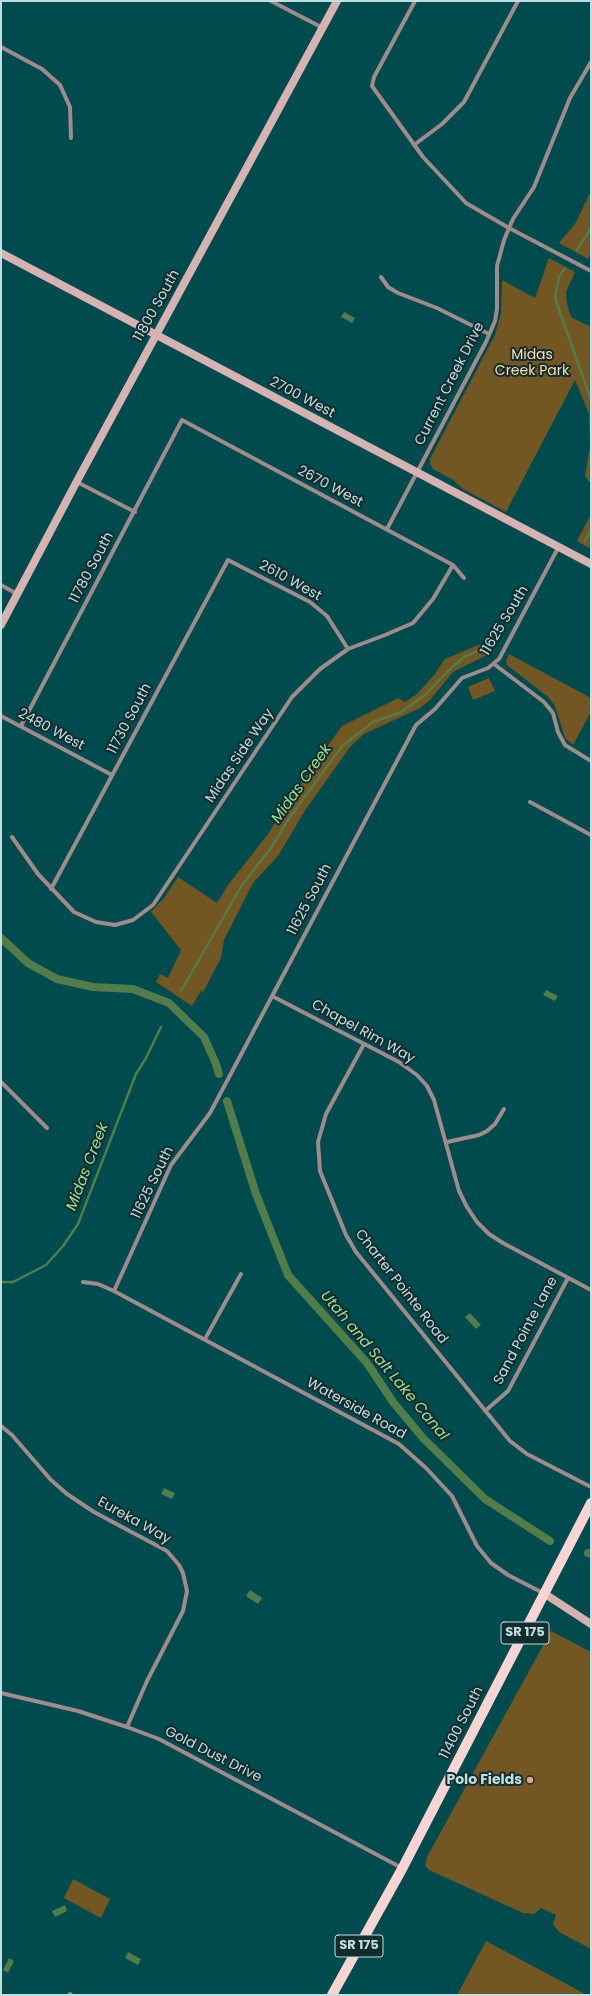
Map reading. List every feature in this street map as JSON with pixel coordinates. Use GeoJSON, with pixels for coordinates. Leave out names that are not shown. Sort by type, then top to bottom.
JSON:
{"type":"FeatureCollection","features":[{"type":"Feature","properties":{"kind":"main road","name":"11800 South"},"geometry":{"type":"LineString","coordinates":[[1,624],[338,1]]}},
{"type":"Feature","properties":{"kind":"main road","name":"2700 West"},"geometry":{"type":"LineString","coordinates":[[1,252],[156,336],[591,564]]}},
{"type":"Feature","properties":{"kind":"main road","name":"11400 South"},"geometry":{"type":"LineString","coordinates":[[332,1995],[402,1869],[591,1503]]}},
{"type":"Feature","properties":{"kind":"main road"},"geometry":{"type":"LineString","coordinates":[[545,1594],[591,1624]]}},
{"type":"Feature","properties":{"kind":"street"},"geometry":{"type":"LineString","coordinates":[[271,1],[323,28]]}},
{"type":"Feature","properties":{"kind":"street"},"geometry":{"type":"LineString","coordinates":[[415,1],[374,77],[372,86],[414,144],[466,203],[509,228],[591,271]]}},
{"type":"Feature","properties":{"kind":"street"},"geometry":{"type":"LineString","coordinates":[[414,144],[446,121],[464,102],[518,1]]}},
{"type":"Feature","properties":{"kind":"street"},"geometry":{"type":"LineString","coordinates":[[1,47],[49,74],[64,92],[70,108],[71,138]]}},
{"type":"Feature","properties":{"kind":"street","name":"Current Creek Drive"},"geometry":{"type":"LineString","coordinates":[[387,529],[490,334],[497,309],[497,266],[499,253],[509,228],[534,187],[570,98],[591,62]]}},
{"type":"Feature","properties":{"kind":"street"},"geometry":{"type":"LineString","coordinates":[[381,277],[388,287],[398,293],[438,308],[490,334]]}},
{"type":"Feature","properties":{"kind":"street","name":"11780 South"},"geometry":{"type":"LineString","coordinates":[[21,726],[182,420]]}},
{"type":"Feature","properties":{"kind":"street","name":"2670 West"},"geometry":{"type":"LineString","coordinates":[[182,420],[453,565],[464,578]]}},
{"type":"Feature","properties":{"kind":"street"},"geometry":{"type":"LineString","coordinates":[[77,481],[134,512]]}},
{"type":"Feature","properties":{"kind":"street","name":"11625 South"},"geometry":{"type":"LineString","coordinates":[[114,1291],[171,1165],[205,1121],[416,725],[435,709],[462,678],[488,668],[494,664],[534,595],[558,548]]}},
{"type":"Feature","properties":{"kind":"street","name":"2610 West"},"geometry":{"type":"LineString","coordinates":[[228,560],[310,602],[327,616],[348,649]]}},
{"type":"Feature","properties":{"kind":"street","name":"11730 South"},"geometry":{"type":"LineString","coordinates":[[51,889],[228,560]]}},
{"type":"Feature","properties":{"kind":"street","name":"Midas Side Way"},"geometry":{"type":"LineString","coordinates":[[12,837],[38,874],[74,912],[96,922],[115,925],[133,920],[153,904],[292,697],[320,669],[348,649],[385,636],[413,623],[433,599],[453,565]]}},
{"type":"Feature","properties":{"kind":"street"},"geometry":{"type":"LineString","coordinates":[[1,585],[17,594]]}},
{"type":"Feature","properties":{"kind":"street"},"geometry":{"type":"LineString","coordinates":[[494,664],[544,702],[552,713],[558,732],[565,745],[591,761]]}},
{"type":"Feature","properties":{"kind":"street","name":"2480 West"},"geometry":{"type":"LineString","coordinates":[[1,716],[112,775]]}},
{"type":"Feature","properties":{"kind":"street"},"geometry":{"type":"LineString","coordinates":[[530,802],[591,835]]}},
{"type":"Feature","properties":{"kind":"street","name":"Chapel Rim Way"},"geometry":{"type":"LineString","coordinates":[[272,996],[405,1066],[422,1080],[434,1100],[461,1195],[477,1222],[500,1241],[591,1290]]}},
{"type":"Feature","properties":{"kind":"street","name":"Charter Pointe Road"},"geometry":{"type":"LineString","coordinates":[[364,1044],[322,1123],[318,1152],[324,1181],[350,1244],[510,1441],[520,1450],[578,1482],[591,1487]]}},
{"type":"Feature","properties":{"kind":"street"},"geometry":{"type":"LineString","coordinates":[[1,1082],[47,1128]]}},
{"type":"Feature","properties":{"kind":"street"},"geometry":{"type":"LineString","coordinates":[[446,1142],[479,1135],[487,1131],[494,1124],[504,1109]]}},
{"type":"Feature","properties":{"kind":"street"},"geometry":{"type":"LineString","coordinates":[[205,1339],[241,1274]]}},
{"type":"Feature","properties":{"kind":"street","name":"Sand Pointe Lane"},"geometry":{"type":"LineString","coordinates":[[485,1411],[502,1397],[510,1387],[568,1278]]}},
{"type":"Feature","properties":{"kind":"street","name":"Waterside Road"},"geometry":{"type":"LineString","coordinates":[[83,1282],[98,1284],[114,1291],[399,1444],[426,1468],[452,1496],[477,1546],[491,1563],[508,1575],[545,1594]]}},
{"type":"Feature","properties":{"kind":"street","name":"Eureka Way"},"geometry":{"type":"LineString","coordinates":[[1,1426],[25,1448],[51,1480],[67,1494],[94,1512],[167,1552],[176,1562],[183,1574],[187,1591],[184,1611],[147,1681],[127,1726]]}},
{"type":"Feature","properties":{"kind":"street","name":"Gold Dust Drive"},"geometry":{"type":"LineString","coordinates":[[1,1693],[78,1711],[127,1726],[175,1747],[402,1869]]}},
{"type":"Feature","properties":{"kind":"green space"},"geometry":{"type":"Polygon","coordinates":[[[591,191],[591,253],[588,259],[559,243],[575,224],[591,191]]]}},
{"type":"Feature","properties":{"kind":"green space","name":"Midas Creek Park"},"geometry":{"type":"Polygon","coordinates":[[[549,258],[575,272],[566,292],[567,304],[571,317],[591,327],[591,484],[585,476],[590,446],[589,414],[575,380],[506,512],[463,489],[453,480],[433,469],[430,459],[495,335],[501,313],[502,280],[535,298],[549,258]]]}},
{"type":"Feature","properties":{"kind":"green space"},"geometry":{"type":"Polygon","coordinates":[[[591,514],[591,545],[589,548],[577,541],[591,514]]]}},
{"type":"Feature","properties":{"kind":"green space"},"geometry":{"type":"Polygon","coordinates":[[[500,636],[489,654],[453,672],[430,700],[420,708],[364,734],[350,747],[306,809],[278,856],[253,883],[224,940],[221,958],[202,994],[202,989],[192,1006],[156,982],[160,974],[168,978],[181,950],[151,912],[164,898],[178,877],[217,903],[228,885],[268,834],[290,798],[342,726],[398,698],[405,702],[417,694],[435,674],[445,659],[500,636]]]}},
{"type":"Feature","properties":{"kind":"green space"},"geometry":{"type":"Polygon","coordinates":[[[509,654],[591,698],[591,712],[573,745],[565,738],[555,706],[548,697],[507,665],[506,661],[509,654]]]}},
{"type":"Feature","properties":{"kind":"green space"},"geometry":{"type":"Polygon","coordinates":[[[489,678],[495,691],[473,700],[468,687],[489,678]]]}},
{"type":"Feature","properties":{"kind":"green space","name":"Polo Fields"},"geometry":{"type":"Polygon","coordinates":[[[551,1631],[591,1652],[591,1949],[559,1932],[553,1924],[556,1915],[541,1908],[534,1914],[523,1913],[429,1870],[425,1866],[427,1857],[551,1631]]]}},
{"type":"Feature","properties":{"kind":"green space"},"geometry":{"type":"Polygon","coordinates":[[[73,1879],[110,1899],[101,1918],[64,1898],[73,1879]]]}},
{"type":"Feature","properties":{"kind":"green space"},"geometry":{"type":"Polygon","coordinates":[[[486,1941],[587,1995],[457,1995],[486,1941]]]}},
{"type":"Feature","properties":{"kind":"shaded area"},"geometry":{"type":"Polygon","coordinates":[[[344,312],[355,318],[352,323],[341,317],[344,312]]]}},
{"type":"Feature","properties":{"kind":"shaded area"},"geometry":{"type":"Polygon","coordinates":[[[546,990],[558,996],[555,1001],[543,995],[546,990]]]}},
{"type":"Feature","properties":{"kind":"shaded area"},"geometry":{"type":"Polygon","coordinates":[[[470,1313],[481,1325],[476,1329],[465,1317],[470,1313]]]}},
{"type":"Feature","properties":{"kind":"shaded area"},"geometry":{"type":"Polygon","coordinates":[[[164,1488],[175,1493],[172,1499],[161,1494],[164,1488]]]}},
{"type":"Feature","properties":{"kind":"shaded area"},"geometry":{"type":"Polygon","coordinates":[[[250,1590],[262,1598],[258,1604],[246,1596],[250,1590]]]}},
{"type":"Feature","properties":{"kind":"shaded area"},"geometry":{"type":"Polygon","coordinates":[[[65,1905],[67,1911],[55,1917],[52,1911],[65,1905]]]}},
{"type":"Feature","properties":{"kind":"shaded area"},"geometry":{"type":"Polygon","coordinates":[[[128,1952],[141,1959],[138,1965],[125,1958],[128,1952]]]}},
{"type":"Feature","properties":{"kind":"shaded area"},"geometry":{"type":"Polygon","coordinates":[[[9,1958],[14,1961],[8,1973],[3,1970],[9,1958]]]}},
{"type":"Feature","properties":{"kind":"waterway","name":"Midas Creek"},"geometry":{"type":"LineString","coordinates":[[577,250],[591,228]]}},
{"type":"Feature","properties":{"kind":"waterway","name":"Midas Creek"},"geometry":{"type":"LineString","coordinates":[[565,268],[559,277],[555,298],[591,400]]}},
{"type":"Feature","properties":{"kind":"waterway","name":"Midas Creek"},"geometry":{"type":"LineString","coordinates":[[585,541],[591,530]]}},
{"type":"Feature","properties":{"kind":"waterway","name":"Midas Creek"},"geometry":{"type":"LineString","coordinates":[[181,991],[242,885],[271,848],[290,817],[342,746],[373,722],[401,712],[425,695],[464,657],[494,644]]}},
{"type":"Feature","properties":{"kind":"waterway","name":"Utah and Salt Lake Canal"},"geometry":{"type":"LineString","coordinates":[[1,938],[28,963],[57,979],[93,987],[133,989],[169,1003],[204,1037],[219,1074]]}},
{"type":"Feature","properties":{"kind":"waterway","name":"Midas Creek"},"geometry":{"type":"LineString","coordinates":[[1,1282],[13,1282],[46,1265],[63,1246],[78,1224],[136,1074],[146,1058],[161,1027]]}},
{"type":"Feature","properties":{"kind":"waterway","name":"Utah and Salt Lake Canal"},"geometry":{"type":"LineString","coordinates":[[227,1101],[256,1194],[288,1275],[367,1363],[393,1402],[423,1438],[485,1499],[550,1541]]}},
{"type":"Feature","properties":{"kind":"place","name":"Polo Fields"},"geometry":{"type":"Point","coordinates":[530,1780]}}]}
